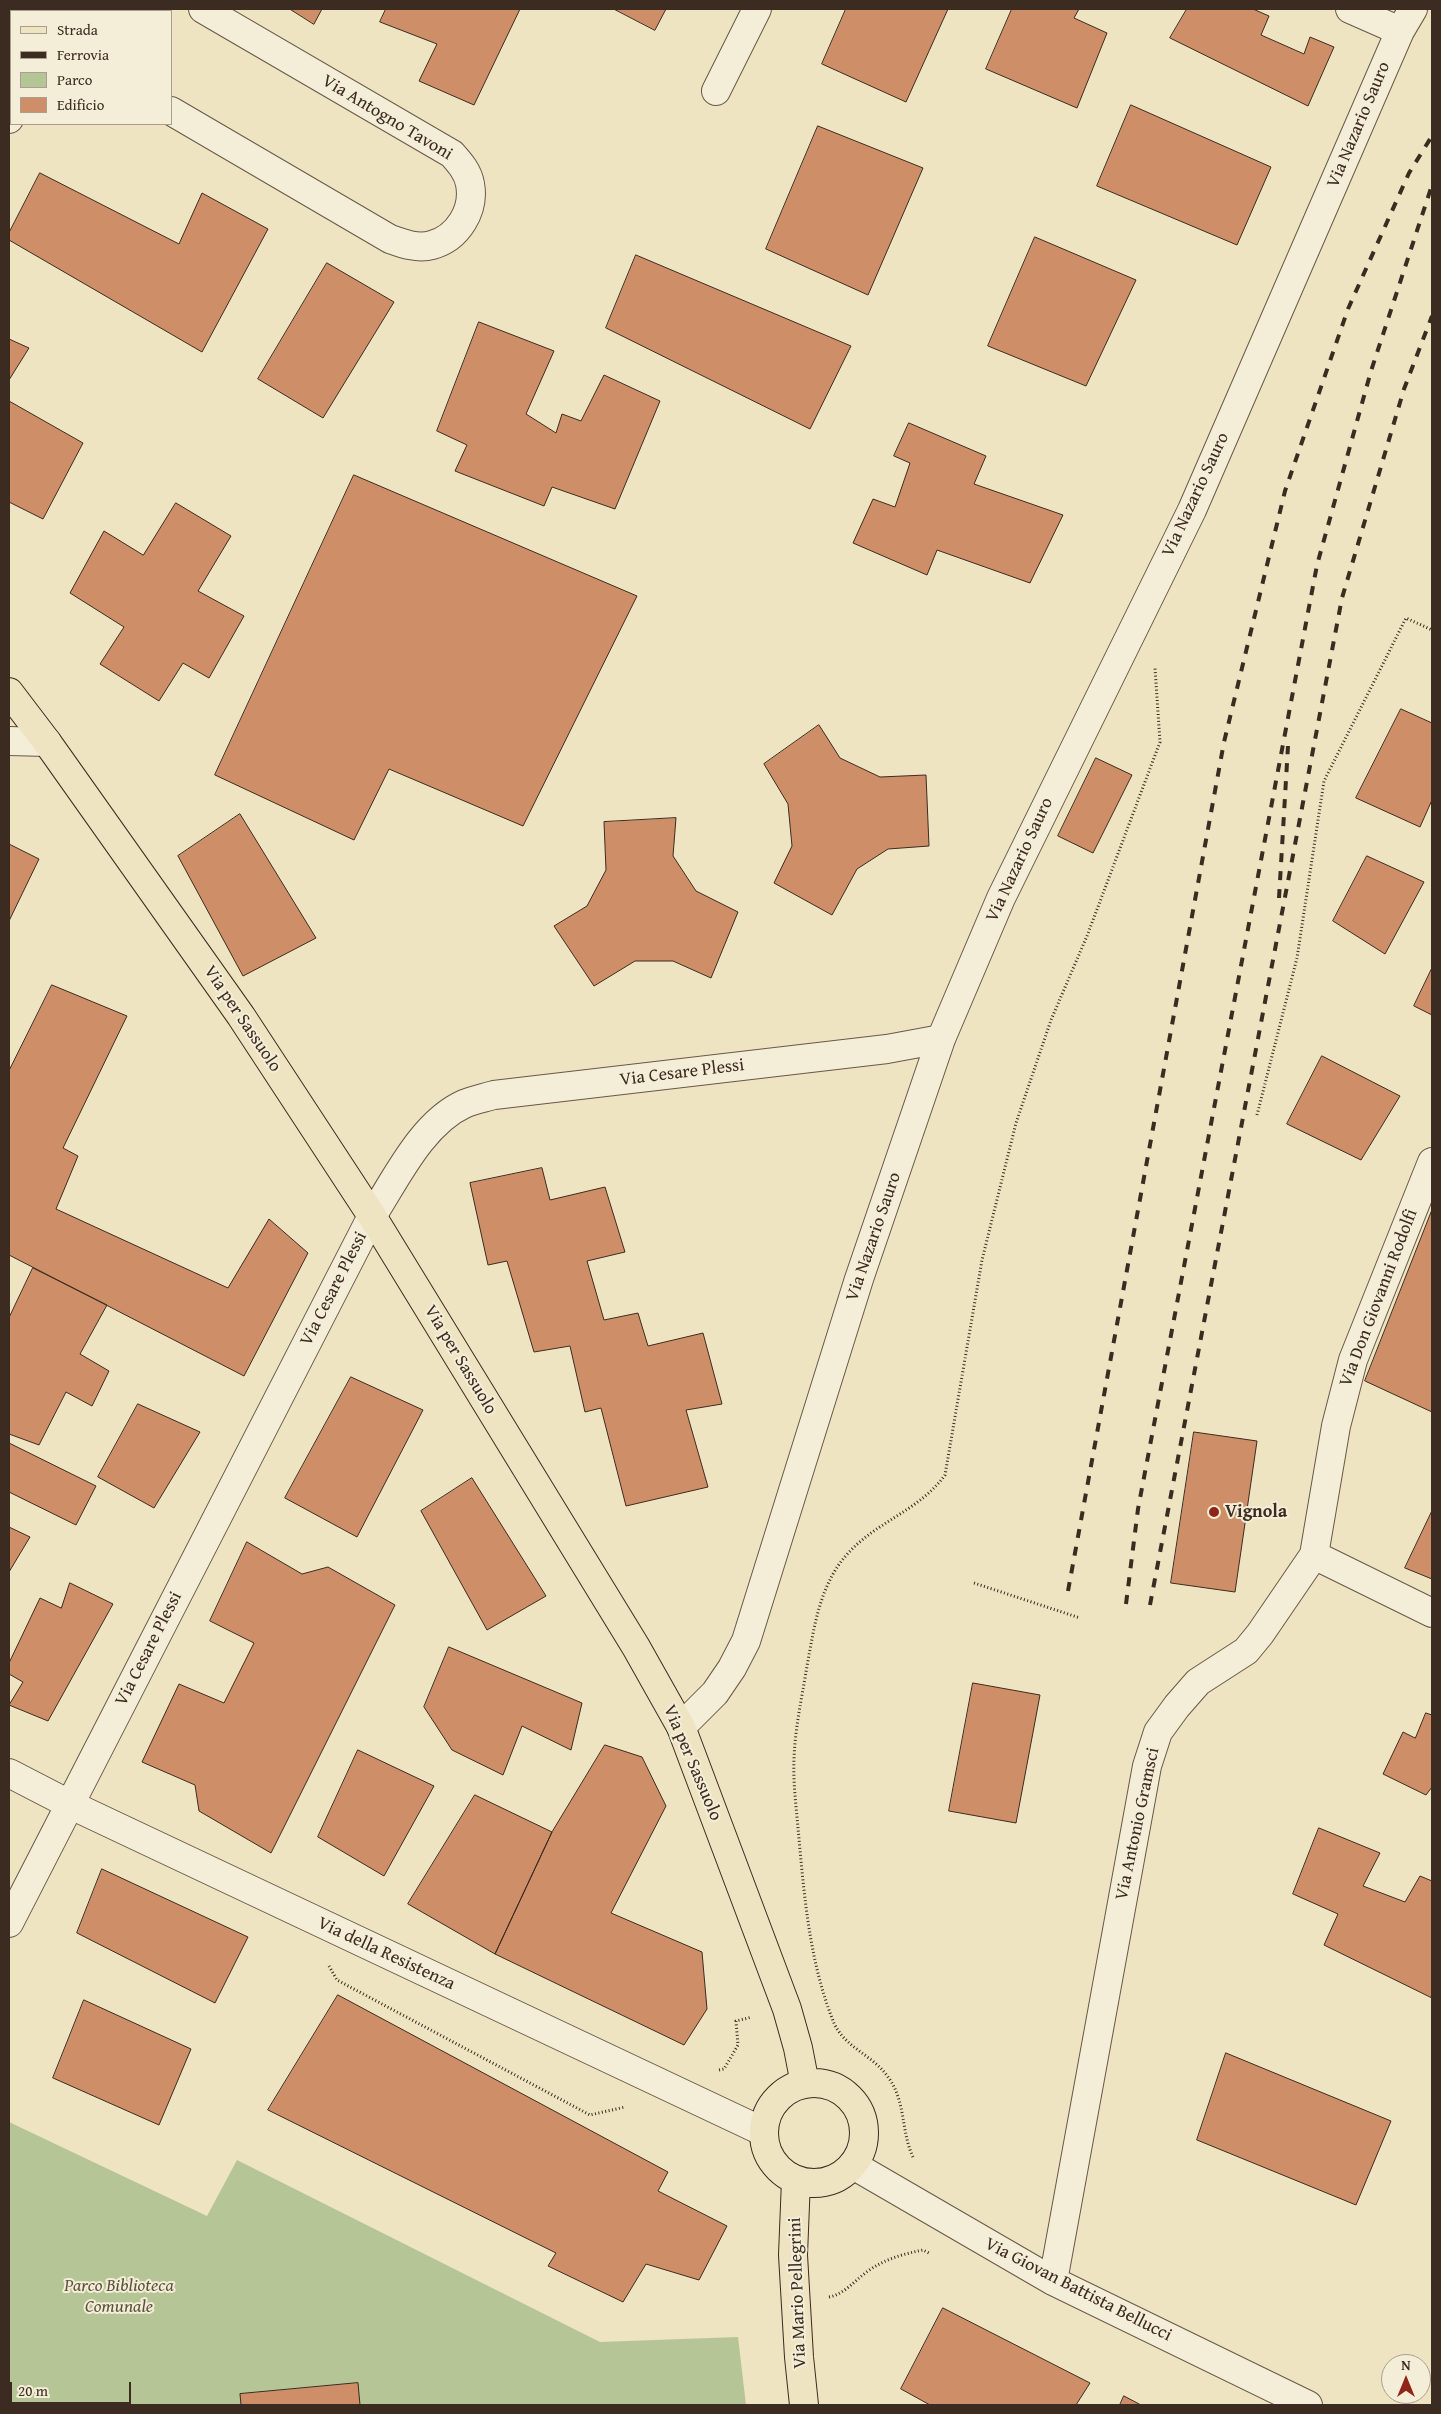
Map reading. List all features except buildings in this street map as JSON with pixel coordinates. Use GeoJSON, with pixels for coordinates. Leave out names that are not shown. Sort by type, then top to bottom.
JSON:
{"type":"FeatureCollection","features":[{"type":"Feature","properties":{"kind":"main road","name":"Via per Sassuolo"},"geometry":{"type":"LineString","coordinates":[[9,692],[47,742],[242,1016],[372,1216],[631,1638],[681,1727],[787,2009],[798,2048],[805,2084]]}},
{"type":"Feature","properties":{"kind":"main road"},"geometry":{"type":"LineString","coordinates":[[805,2084],[820,2084],[835,2088],[848,2096],[858,2108],[863,2122],[864,2138],[861,2152],[853,2165],[841,2176],[827,2182],[811,2183],[796,2180],[782,2172],[772,2161],[766,2147],[764,2132],[767,2115],[776,2100],[789,2090],[805,2084]]}},
{"type":"Feature","properties":{"kind":"main road","name":"Via Mario Pellegrini"},"geometry":{"type":"LineString","coordinates":[[796,2180],[793,2255],[795,2304],[804,2405]]}},
{"type":"Feature","properties":{"kind":"street","name":"Via Antogno Tavoni"},"geometry":{"type":"LineString","coordinates":[[172,112],[390,239],[410,246],[432,245],[451,236],[465,219],[470,202],[470,184],[464,168],[452,154],[203,9]]}},
{"type":"Feature","properties":{"kind":"street"},"geometry":{"type":"LineString","coordinates":[[716,91],[757,9]]}},
{"type":"Feature","properties":{"kind":"street"},"geometry":{"type":"LineString","coordinates":[[1350,9],[1406,20]]}},
{"type":"Feature","properties":{"kind":"street","name":"Via Nazario Sauro"},"geometry":{"type":"LineString","coordinates":[[681,1727],[715,1693],[732,1668],[746,1641],[859,1279],[941,1039],[1001,898],[1192,510],[1406,20]]}},
{"type":"Feature","properties":{"kind":"street"},"geometry":{"type":"LineString","coordinates":[[9,741],[47,742]]}},
{"type":"Feature","properties":{"kind":"street","name":"Via Cesare Plessi"},"geometry":{"type":"LineString","coordinates":[[9,1923],[372,1216],[426,1133],[445,1116],[464,1104],[494,1095],[877,1050],[941,1039]]}},
{"type":"Feature","properties":{"kind":"street","name":"Via Don Giovanni Rodolfi"},"geometry":{"type":"LineString","coordinates":[[1314,1555],[1344,1389],[1353,1360],[1432,1162]]}},
{"type":"Feature","properties":{"kind":"street"},"geometry":{"type":"LineString","coordinates":[[1314,1555],[1432,1613]]}},
{"type":"Feature","properties":{"kind":"street","name":"Via Antonio Gramsci"},"geometry":{"type":"LineString","coordinates":[[1053,2281],[1147,1766],[1158,1732],[1198,1682],[1246,1651],[1260,1634],[1314,1555]]}},
{"type":"Feature","properties":{"kind":"street","name":"Via della Resistenza"},"geometry":{"type":"LineString","coordinates":[[9,1773],[69,1804],[764,2132]]}},
{"type":"Feature","properties":{"kind":"street","name":"Via Giovan Battista Bellucci"},"geometry":{"type":"LineString","coordinates":[[853,2165],[1053,2281],[1308,2405]]}},
{"type":"Feature","properties":{"kind":"path"},"geometry":{"type":"LineString","coordinates":[[1257,1115],[1297,958],[1324,781],[1406,618],[1432,630]]}},
{"type":"Feature","properties":{"kind":"path"},"geometry":{"type":"LineString","coordinates":[[915,2160],[910,2150],[905,2118],[897,2092],[882,2070],[841,2036],[825,2000],[812,1944],[802,1869],[794,1781],[794,1744],[815,1621],[821,1598],[834,1572],[847,1553],[863,1537],[929,1494],[945,1475],[982,1260],[1016,1123],[1051,1020],[1086,936],[1160,742],[1154,669],[1158,660]]}},
{"type":"Feature","properties":{"kind":"path"},"geometry":{"type":"LineString","coordinates":[[974,1583],[1080,1618]]}},
{"type":"Feature","properties":{"kind":"path"},"geometry":{"type":"LineString","coordinates":[[795,2304],[840,2295],[869,2270],[887,2260],[923,2250]]}},
{"type":"Feature","properties":{"kind":"green space","name":"Parco Biblioteca Comunale"},"geometry":{"type":"Polygon","coordinates":[[[9,2122],[207,2216],[237,2160],[600,2342],[738,2337],[746,2405],[9,2405],[9,2122]]]}},
{"type":"Feature","properties":{"kind":"railway"},"geometry":{"type":"LineString","coordinates":[[1068,1591],[1224,742],[1285,491],[1348,309],[1409,173],[1432,136]]}},
{"type":"Feature","properties":{"kind":"railway"},"geometry":{"type":"LineString","coordinates":[[1126,1604],[1138,1509],[1317,565],[1371,371],[1432,185]]}},
{"type":"Feature","properties":{"kind":"railway"},"geometry":{"type":"LineString","coordinates":[[1150,1605],[1342,598],[1404,389],[1432,316]]}},
{"type":"Feature","properties":{"kind":"railway"},"geometry":{"type":"LineString","coordinates":[[1279,898],[1288,746]]}},
{"type":"Feature","properties":{"kind":"place","name":"Vignola"},"geometry":{"type":"Point","coordinates":[1214,1512]}}]}
